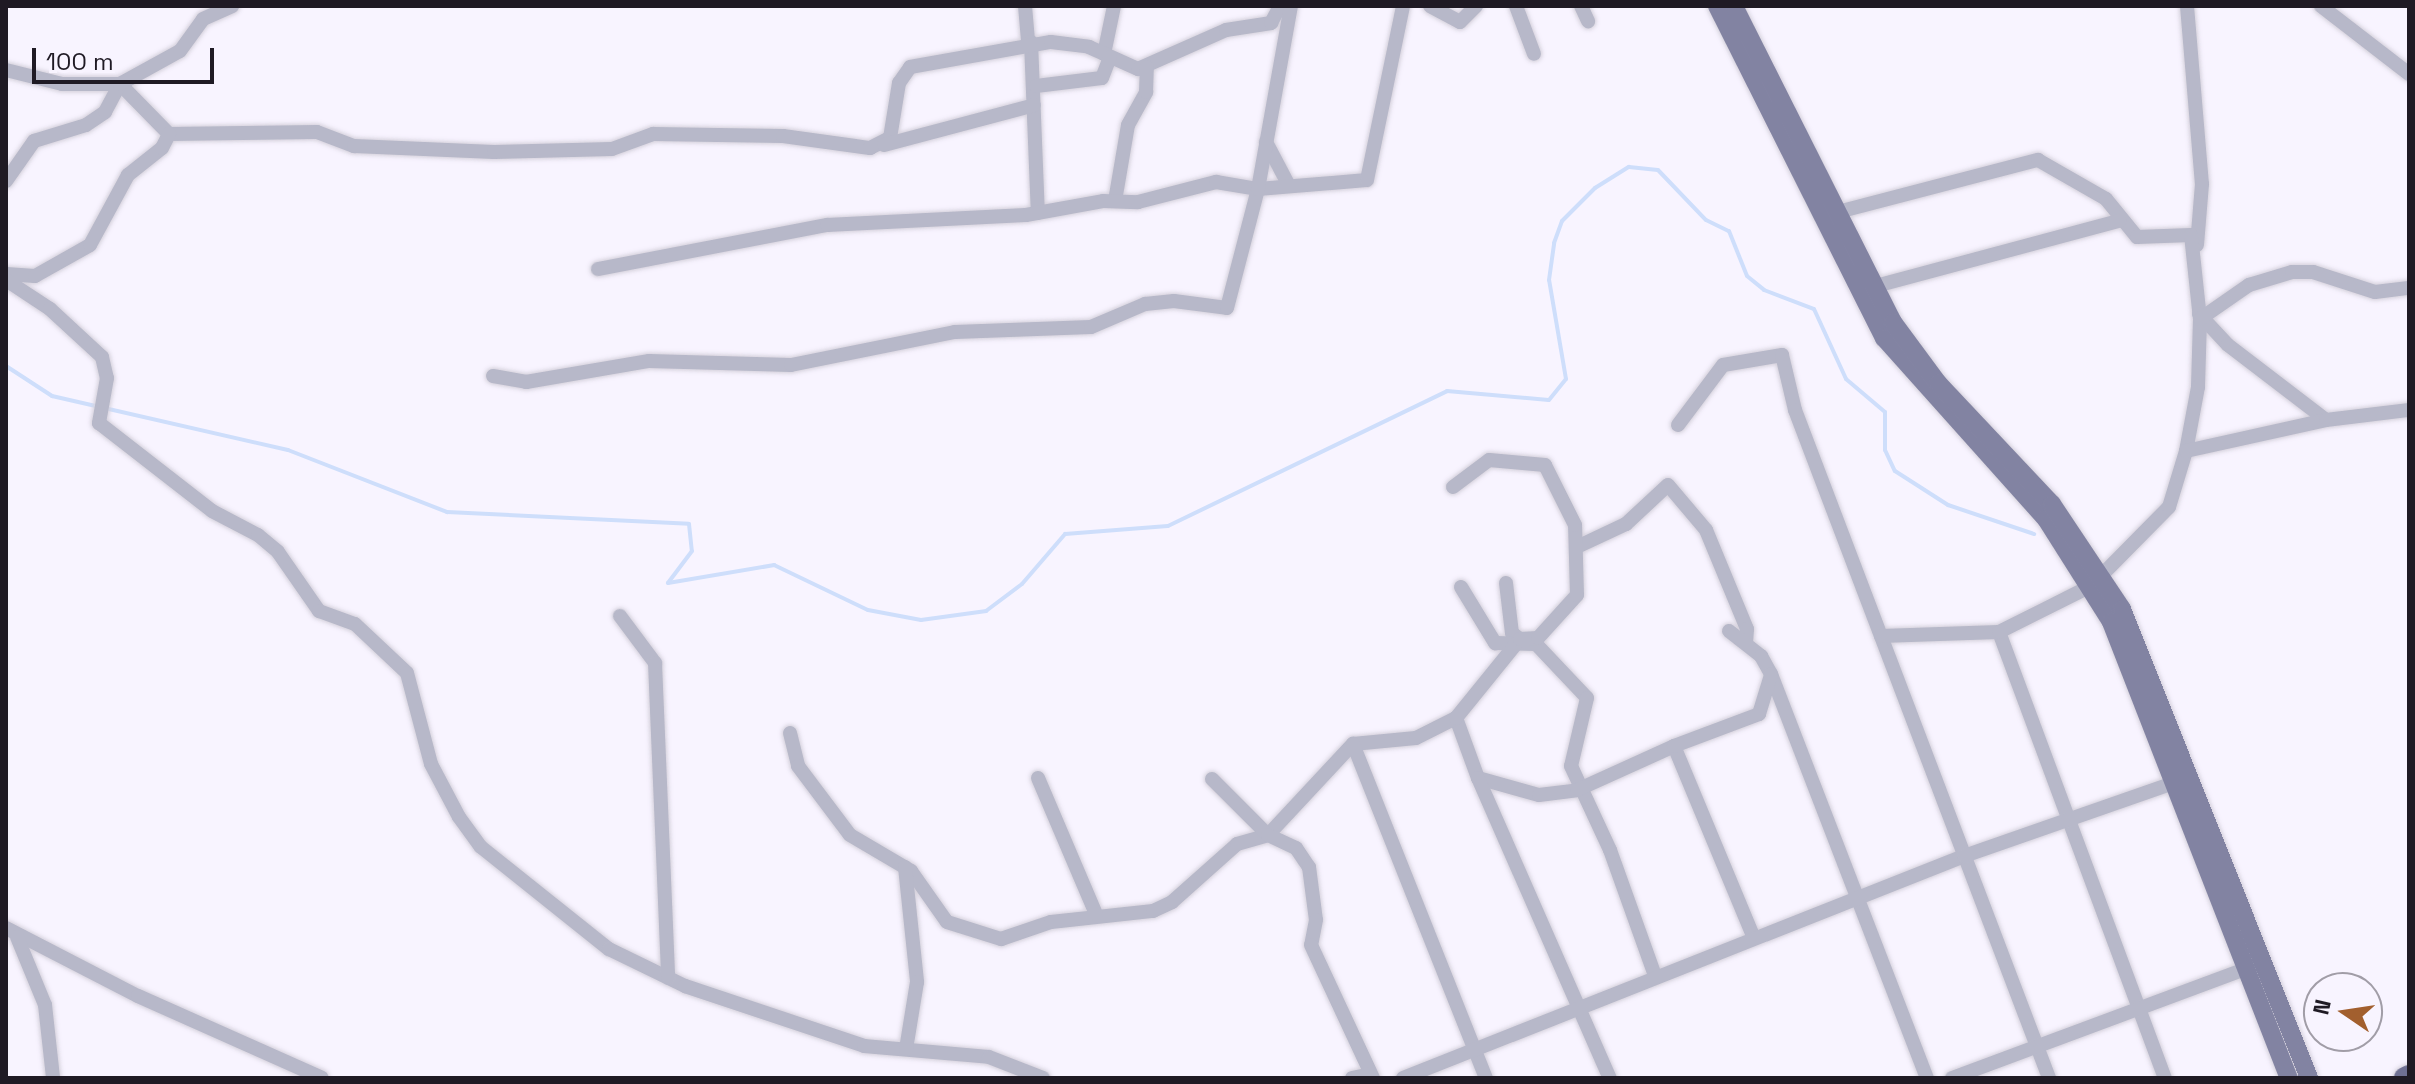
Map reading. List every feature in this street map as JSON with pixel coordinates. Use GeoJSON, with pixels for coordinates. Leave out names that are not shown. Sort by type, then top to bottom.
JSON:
{"type":"FeatureCollection","features":[{"type":"Feature","properties":{"kind":"main road"},"geometry":{"type":"LineString","coordinates":[[1717,6],[1884,338],[1918,382],[2030,499],[2098,582],[2250,967],[2289,1078]]}},
{"type":"Feature","properties":{"kind":"main road"},"geometry":{"type":"LineString","coordinates":[[1734,6],[1872,287],[1922,363],[2052,504],[2140,645],[2309,1078]]}},
{"type":"Feature","properties":{"kind":"street"},"geometry":{"type":"LineString","coordinates":[[6,70],[62,84],[120,84],[180,51],[203,19],[232,6]]}},
{"type":"Feature","properties":{"kind":"street"},"geometry":{"type":"LineString","coordinates":[[1025,6],[1036,86],[1038,213]]}},
{"type":"Feature","properties":{"kind":"street"},"geometry":{"type":"LineString","coordinates":[[1036,86],[1102,78],[1114,6]]}},
{"type":"Feature","properties":{"kind":"street"},"geometry":{"type":"LineString","coordinates":[[884,145],[894,128],[899,83],[910,67],[1030,43],[1107,56],[1147,67],[1226,30],[1271,23],[1280,6]]}},
{"type":"Feature","properties":{"kind":"street"},"geometry":{"type":"LineString","coordinates":[[493,376],[526,382],[649,361],[791,365],[955,332],[1091,327],[1145,304],[1174,301],[1227,308],[1258,189],[1291,6]]}},
{"type":"Feature","properties":{"kind":"street"},"geometry":{"type":"LineString","coordinates":[[598,269],[827,225],[1038,213],[1216,182],[1258,189],[1287,182],[1367,180],[1403,6]]}},
{"type":"Feature","properties":{"kind":"street"},"geometry":{"type":"LineString","coordinates":[[1430,6],[1460,22],[1476,6]]}},
{"type":"Feature","properties":{"kind":"street"},"geometry":{"type":"LineString","coordinates":[[1516,6],[1534,54]]}},
{"type":"Feature","properties":{"kind":"street"},"geometry":{"type":"LineString","coordinates":[[1581,6],[1588,21]]}},
{"type":"Feature","properties":{"kind":"street"},"geometry":{"type":"LineString","coordinates":[[1881,636],[1999,632],[2098,582],[2169,507],[2186,451],[2198,387],[2200,319],[2196,229],[2202,184],[2187,6]]}},
{"type":"Feature","properties":{"kind":"street"},"geometry":{"type":"LineString","coordinates":[[2321,6],[2409,74]]}},
{"type":"Feature","properties":{"kind":"street"},"geometry":{"type":"LineString","coordinates":[[1115,201],[1128,125],[1146,92],[1147,67]]}},
{"type":"Feature","properties":{"kind":"street"},"geometry":{"type":"LineString","coordinates":[[120,84],[169,134],[317,132],[354,146],[494,152],[612,149],[653,134],[884,145],[1034,105]]}},
{"type":"Feature","properties":{"kind":"street"},"geometry":{"type":"LineString","coordinates":[[6,181],[34,141],[86,125],[105,112],[120,84]]}},
{"type":"Feature","properties":{"kind":"street"},"geometry":{"type":"LineString","coordinates":[[6,277],[38,275],[90,245],[128,175],[162,148],[169,134]]}},
{"type":"Feature","properties":{"kind":"street"},"geometry":{"type":"LineString","coordinates":[[1266,142],[1287,182]]}},
{"type":"Feature","properties":{"kind":"street"},"geometry":{"type":"LineString","coordinates":[[1834,213],[2038,160],[2106,199],[2119,221],[2137,237],[2191,235],[2200,319],[2326,420]]}},
{"type":"Feature","properties":{"kind":"street"},"geometry":{"type":"LineString","coordinates":[[1872,287],[2119,221]]}},
{"type":"Feature","properties":{"kind":"street"},"geometry":{"type":"LineString","coordinates":[[2200,319],[2249,285],[2292,272],[2313,272],[2375,292],[2409,288]]}},
{"type":"Feature","properties":{"kind":"street"},"geometry":{"type":"LineString","coordinates":[[6,277],[50,309],[102,357],[107,378],[99,423],[212,511],[268,544],[310,603],[355,624],[407,673],[439,785],[481,847],[609,949],[668,978],[864,1046],[1004,1060],[1043,1078]]}},
{"type":"Feature","properties":{"kind":"street"},"geometry":{"type":"LineString","coordinates":[[1678,425],[1723,365],[1782,355],[1795,410],[2049,1078]]}},
{"type":"Feature","properties":{"kind":"street"},"geometry":{"type":"LineString","coordinates":[[2186,451],[2326,420],[2409,410]]}},
{"type":"Feature","properties":{"kind":"street"},"geometry":{"type":"LineString","coordinates":[[1453,487],[1489,460],[1545,465],[1575,525],[1579,546],[1577,595],[1538,638],[1495,643],[1461,587]]}},
{"type":"Feature","properties":{"kind":"street"},"geometry":{"type":"LineString","coordinates":[[1579,546],[1626,524],[1668,485],[1706,530],[1747,629],[1746,643]]}},
{"type":"Feature","properties":{"kind":"street"},"geometry":{"type":"LineString","coordinates":[[1506,583],[1512,633],[1536,644],[1587,698],[1570,752],[1577,790],[1610,850],[1655,976]]}},
{"type":"Feature","properties":{"kind":"street"},"geometry":{"type":"LineString","coordinates":[[620,616],[655,663],[668,978]]}},
{"type":"Feature","properties":{"kind":"street"},"geometry":{"type":"LineString","coordinates":[[1729,631],[1746,643],[1771,674],[1927,1078]]}},
{"type":"Feature","properties":{"kind":"street"},"geometry":{"type":"LineString","coordinates":[[1999,632],[2165,1078]]}},
{"type":"Feature","properties":{"kind":"street"},"geometry":{"type":"LineString","coordinates":[[1275,839],[1280,821],[1353,744],[1416,738],[1456,718],[1520,639]]}},
{"type":"Feature","properties":{"kind":"street"},"geometry":{"type":"LineString","coordinates":[[1478,778],[1539,795],[1577,790],[1674,746],[1759,714],[1771,674]]}},
{"type":"Feature","properties":{"kind":"street"},"geometry":{"type":"LineString","coordinates":[[1456,718],[1478,778],[1610,1078]]}},
{"type":"Feature","properties":{"kind":"street"},"geometry":{"type":"LineString","coordinates":[[790,733],[798,766],[850,835],[905,867],[947,922],[985,936],[1001,939],[1096,914],[1153,911],[1172,902],[1237,844],[1275,839]]}},
{"type":"Feature","properties":{"kind":"street"},"geometry":{"type":"LineString","coordinates":[[1353,744],[1486,1078]]}},
{"type":"Feature","properties":{"kind":"street"},"geometry":{"type":"LineString","coordinates":[[1674,746],[1754,938]]}},
{"type":"Feature","properties":{"kind":"street"},"geometry":{"type":"LineString","coordinates":[[1038,778],[1096,914]]}},
{"type":"Feature","properties":{"kind":"street"},"geometry":{"type":"LineString","coordinates":[[1212,779],[1309,867],[1316,920],[1311,945],[1372,1076],[1352,1078]]}},
{"type":"Feature","properties":{"kind":"street"},"geometry":{"type":"LineString","coordinates":[[1403,1078],[1655,976],[1860,900],[1964,856],[2177,782]]}},
{"type":"Feature","properties":{"kind":"street"},"geometry":{"type":"LineString","coordinates":[[905,867],[917,982],[906,1049]]}},
{"type":"Feature","properties":{"kind":"street"},"geometry":{"type":"LineString","coordinates":[[11,932],[36,969],[45,1005],[53,1078]]}},
{"type":"Feature","properties":{"kind":"street"},"geometry":{"type":"LineString","coordinates":[[11,932],[322,1078]]}},
{"type":"Feature","properties":{"kind":"street"},"geometry":{"type":"LineString","coordinates":[[1952,1078],[2250,967]]}},
{"type":"Feature","properties":{"kind":"waterway"},"geometry":{"type":"LineString","coordinates":[[6,366],[52,396],[288,450],[447,512],[689,524],[692,551],[668,583],[774,565],[868,610],[921,620],[986,611],[1022,584],[1065,534],[1168,526],[1447,391],[1549,400],[1566,379],[1549,280],[1554,243],[1562,221],[1595,188],[1629,167],[1658,170],[1706,220],[1729,231],[1747,276],[1764,290],[1814,309],[1846,379],[1885,412],[1885,450],[1895,471],[1948,505],[2034,534]]}}]}
